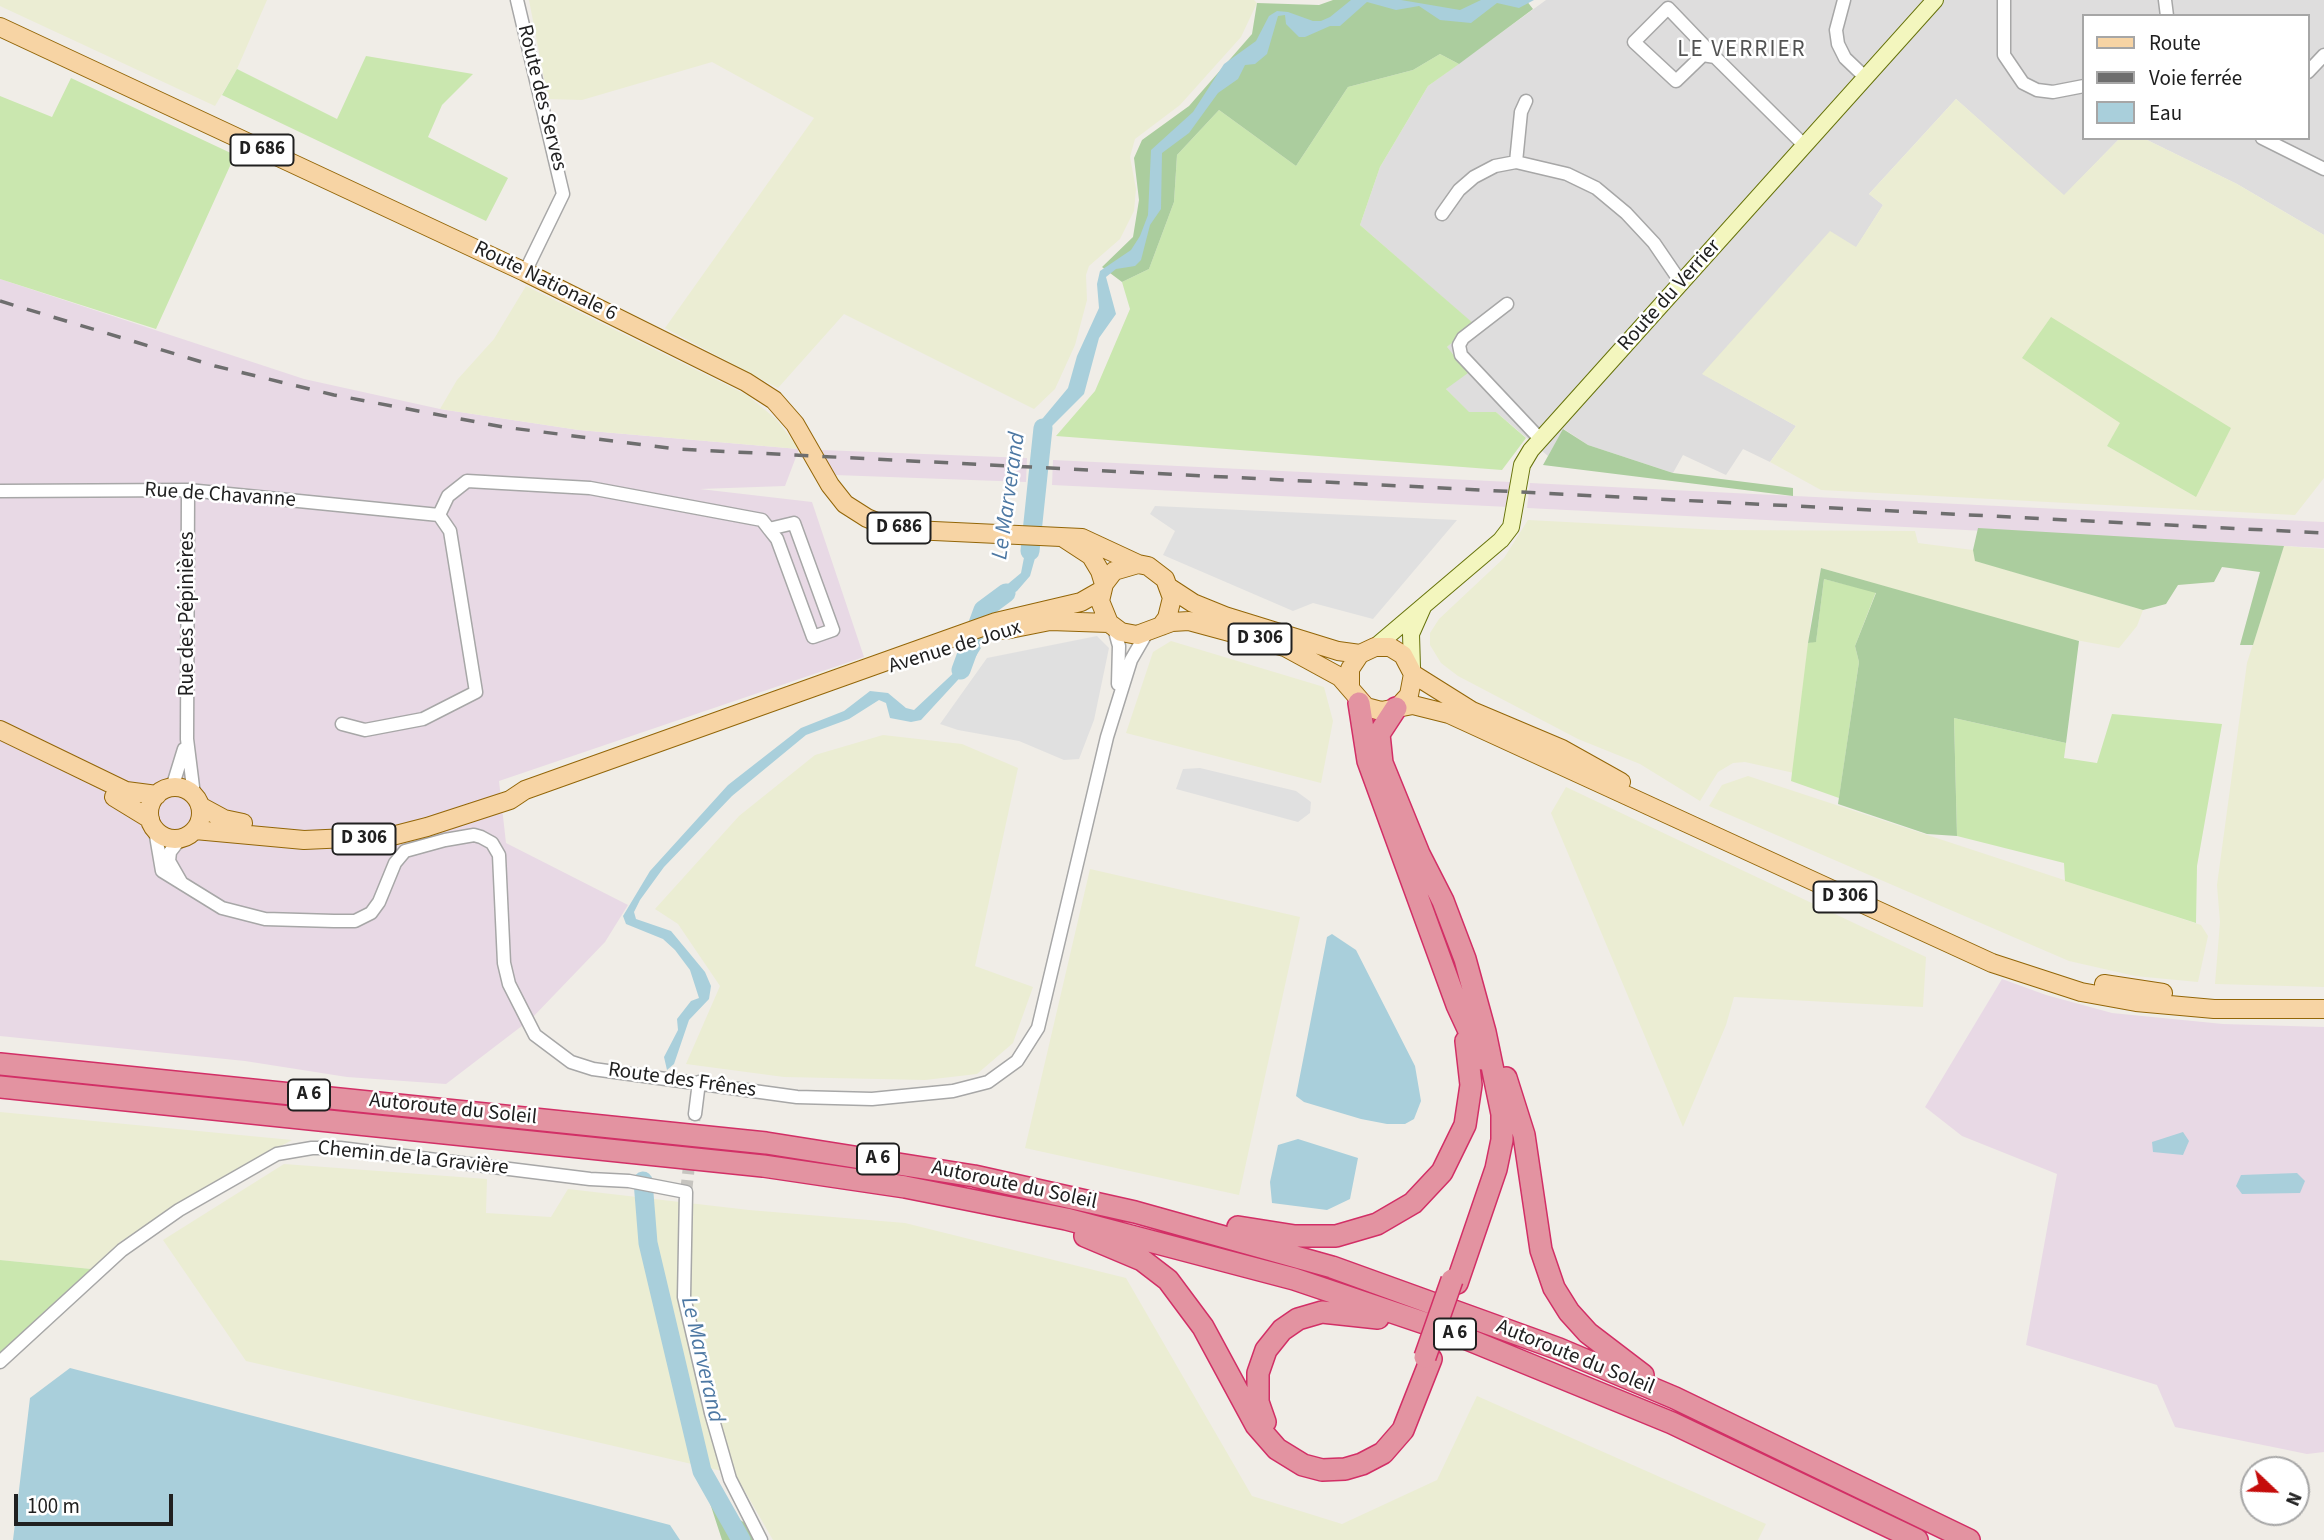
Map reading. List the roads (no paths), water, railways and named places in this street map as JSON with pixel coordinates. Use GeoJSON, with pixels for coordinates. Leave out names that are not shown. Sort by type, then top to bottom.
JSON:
{"type":"FeatureCollection","features":[{"type":"Feature","properties":{"kind":"highway"},"geometry":{"type":"LineString","coordinates":[[1354,695],[1368,761],[1457,1005],[1487,1075],[1494,1101],[1495,1129],[1485,1183],[1455,1282]]}},
{"type":"Feature","properties":{"kind":"highway"},"geometry":{"type":"LineString","coordinates":[[968,1199],[1105,1243],[1156,1269],[1188,1303],[1262,1433],[1277,1450],[1303,1465],[1322,1470],[1345,1469],[1363,1464],[1383,1452],[1404,1430],[1491,1186],[1502,1140],[1500,1100],[1465,959],[1443,901],[1419,854],[1382,763],[1379,734],[1397,707]]}},
{"type":"Feature","properties":{"kind":"highway"},"geometry":{"type":"LineString","coordinates":[[1135,1212],[1308,1237],[1350,1233],[1390,1218],[1413,1203],[1434,1182],[1450,1159],[1465,1125],[1470,1066],[1457,1005]]}},
{"type":"Feature","properties":{"kind":"highway"},"geometry":{"type":"LineString","coordinates":[[1485,1031],[1507,1079],[1524,1135],[1541,1250],[1554,1287],[1569,1312],[1588,1334],[1675,1398]]}},
{"type":"Feature","properties":{"kind":"highway","name":"Autoroute du Soleil"},"geometry":{"type":"LineString","coordinates":[[0,1064],[766,1143],[961,1174],[1135,1212],[1236,1238],[1412,1294],[1559,1349],[1675,1398],[1969,1540]]}},
{"type":"Feature","properties":{"kind":"highway","name":"Autoroute du Soleil"},"geometry":{"type":"LineString","coordinates":[[0,1087],[763,1166],[968,1199],[1167,1243],[1294,1279],[1445,1330],[1672,1423],[1917,1540]]}},
{"type":"Feature","properties":{"kind":"highway"},"geometry":{"type":"LineString","coordinates":[[1428,1358],[1396,1429],[1377,1448],[1353,1461],[1324,1463],[1299,1455],[1276,1439],[1261,1413],[1256,1382],[1262,1357],[1275,1336],[1298,1319],[1322,1312],[1340,1312],[1445,1330]]}},
{"type":"Feature","properties":{"kind":"main road","name":"Route du Verrier"},"geometry":{"type":"LineString","coordinates":[[1367,650],[1501,540],[1511,527],[1522,465],[1541,440],[1935,0]]}},
{"type":"Feature","properties":{"kind":"main road","name":"Route Nationale 6"},"geometry":{"type":"LineString","coordinates":[[0,27],[525,272],[670,342],[774,400],[795,424],[830,485],[845,504],[867,517],[889,527],[913,530],[1019,533],[1093,541],[1138,564]]}},
{"type":"Feature","properties":{"kind":"main road","name":"Route Nationale 6"},"geometry":{"type":"LineString","coordinates":[[1053,536],[1086,551],[1098,566],[1103,587]]}},
{"type":"Feature","properties":{"kind":"main road"},"geometry":{"type":"LineString","coordinates":[[1138,564],[1158,571],[1170,588],[1171,608],[1153,630],[1129,635],[1111,625],[1103,613],[1103,587],[1121,567],[1138,564]]}},
{"type":"Feature","properties":{"kind":"main road","name":"Avenue de Joux"},"geometry":{"type":"LineString","coordinates":[[188,834],[304,841],[392,836],[509,800],[525,790],[804,690],[868,675],[992,628],[1081,602],[1103,587]]}},
{"type":"Feature","properties":{"kind":"main road","name":"D 306"},"geometry":{"type":"LineString","coordinates":[[1170,588],[1193,603],[1310,643],[1367,650]]}},
{"type":"Feature","properties":{"kind":"main road","name":"Route du Verrier"},"geometry":{"type":"LineString","coordinates":[[1413,671],[1411,634],[1428,599]]}},
{"type":"Feature","properties":{"kind":"main road","name":"Avenue de Joux"},"geometry":{"type":"LineString","coordinates":[[992,628],[1050,621],[1111,625]]}},
{"type":"Feature","properties":{"kind":"main road","name":"D 306"},"geometry":{"type":"LineString","coordinates":[[1153,630],[1189,621],[1270,642],[1311,659],[1340,677],[1354,695]]}},
{"type":"Feature","properties":{"kind":"main road"},"geometry":{"type":"LineString","coordinates":[[1367,650],[1397,650],[1413,671],[1412,689],[1397,707],[1381,711],[1354,695],[1350,669],[1367,650]]}},
{"type":"Feature","properties":{"kind":"main road","name":"D 306"},"geometry":{"type":"LineString","coordinates":[[1413,671],[1472,711],[1562,749],[1620,782],[1976,952]]}},
{"type":"Feature","properties":{"kind":"main road","name":"D 306"},"geometry":{"type":"LineString","coordinates":[[1397,707],[1430,707],[1449,714],[1976,952],[2108,985],[2318,1009]]}},
{"type":"Feature","properties":{"kind":"main road"},"geometry":{"type":"LineString","coordinates":[[0,730],[126,791],[164,791],[180,788],[197,801],[201,819],[188,834],[165,837],[127,803],[0,743]]}},
{"type":"Feature","properties":{"kind":"main road","name":"Avenue de Joux"},"geometry":{"type":"LineString","coordinates":[[197,801],[224,819],[241,823],[357,830],[425,816],[509,790],[525,790]]}},
{"type":"Feature","properties":{"kind":"main road"},"geometry":{"type":"LineString","coordinates":[[152,824],[149,810],[164,791]]}},
{"type":"Feature","properties":{"kind":"street","name":"Route des Serves"},"geometry":{"type":"LineString","coordinates":[[517,0],[563,194],[525,272]]}},
{"type":"Feature","properties":{"kind":"street"},"geometry":{"type":"LineString","coordinates":[[1844,0],[1836,30],[1838,44],[1845,58],[1866,78]]}},
{"type":"Feature","properties":{"kind":"street"},"geometry":{"type":"LineString","coordinates":[[2004,0],[2004,55],[2022,83],[2037,90],[2053,92],[2082,86]]}},
{"type":"Feature","properties":{"kind":"street"},"geometry":{"type":"LineString","coordinates":[[1715,57],[1703,55],[1676,81],[1633,42],[1668,9],[1805,146]]}},
{"type":"Feature","properties":{"kind":"street"},"geometry":{"type":"LineString","coordinates":[[2310,70],[2324,55]]}},
{"type":"Feature","properties":{"kind":"street"},"geometry":{"type":"LineString","coordinates":[[1516,162],[1521,112],[1526,101]]}},
{"type":"Feature","properties":{"kind":"street"},"geometry":{"type":"LineString","coordinates":[[2268,140],[2324,169]]}},
{"type":"Feature","properties":{"kind":"street"},"geometry":{"type":"LineString","coordinates":[[1442,214],[1459,190],[1474,177],[1495,166],[1516,162],[1567,174],[1596,188],[1654,243],[1682,284]]}},
{"type":"Feature","properties":{"kind":"street"},"geometry":{"type":"LineString","coordinates":[[1507,304],[1462,338],[1459,345],[1461,355],[1541,440]]}},
{"type":"Feature","properties":{"kind":"street"},"geometry":{"type":"LineString","coordinates":[[342,723],[365,730],[423,719],[476,692],[450,531],[439,516],[448,496],[467,481],[590,488],[762,520],[769,529],[777,539],[813,637],[833,630],[794,523],[769,529]]}},
{"type":"Feature","properties":{"kind":"street","name":"Rue de Chavanne"},"geometry":{"type":"LineString","coordinates":[[0,491],[188,490],[439,516]]}},
{"type":"Feature","properties":{"kind":"street","name":"Rue des Pépinières"},"geometry":{"type":"LineString","coordinates":[[188,490],[187,739],[197,801]]}},
{"type":"Feature","properties":{"kind":"street","name":"Route des Frênes"},"geometry":{"type":"LineString","coordinates":[[1111,625],[1119,646],[1116,702]]}},
{"type":"Feature","properties":{"kind":"street","name":"Route des Frênes"},"geometry":{"type":"LineString","coordinates":[[152,824],[162,871],[222,908],[251,918],[355,920],[376,908],[395,863],[405,851],[445,840],[481,836],[492,843],[499,855],[506,974],[527,1025],[535,1035],[571,1062],[593,1069],[797,1097],[872,1099],[953,1091],[988,1082],[1017,1061],[1038,1028],[1116,702],[1131,660],[1153,630]]}},
{"type":"Feature","properties":{"kind":"street","name":"Rue des Pépinières"},"geometry":{"type":"LineString","coordinates":[[164,791],[187,739]]}},
{"type":"Feature","properties":{"kind":"street"},"geometry":{"type":"LineString","coordinates":[[183,886],[169,861],[170,852],[188,834]]}},
{"type":"Feature","properties":{"kind":"street"},"geometry":{"type":"LineString","coordinates":[[695,1114],[699,1083]]}},
{"type":"Feature","properties":{"kind":"street","name":"Chemin de la Gravière"},"geometry":{"type":"LineString","coordinates":[[0,1362],[121,1250],[179,1210],[277,1154],[312,1148],[340,1148],[629,1181],[686,1192],[684,1297],[711,1413],[730,1479],[761,1540]]}},
{"type":"Feature","properties":{"kind":"water"},"geometry":{"type":"Polygon","coordinates":[[[1351,0],[1401,0],[1460,10],[1481,0],[1534,0],[1519,8],[1497,3],[1471,23],[1440,20],[1419,6],[1396,10],[1367,2],[1340,26],[1330,26],[1305,37],[1299,37],[1286,24],[1285,15],[1278,16],[1267,54],[1255,64],[1245,65],[1238,79],[1218,93],[1189,133],[1162,153],[1161,209],[1150,225],[1141,260],[1135,266],[1116,269],[1106,277],[1116,314],[1099,338],[1084,394],[1051,427],[1044,440],[1043,454],[1031,453],[1038,424],[1068,388],[1077,356],[1099,308],[1097,284],[1100,271],[1131,250],[1140,236],[1148,215],[1151,150],[1193,112],[1224,64],[1256,41],[1269,16],[1277,11],[1288,12],[1313,21],[1321,21],[1351,0]]]}},
{"type":"Feature","properties":{"kind":"water"},"geometry":{"type":"Polygon","coordinates":[[[1027,542],[1039,544],[1030,576],[1017,591],[990,609],[986,607],[991,598],[1021,573],[1027,542]]]}},
{"type":"Feature","properties":{"kind":"water"},"geometry":{"type":"Polygon","coordinates":[[[979,646],[981,648],[968,669],[921,720],[911,722],[890,718],[886,703],[879,700],[849,719],[806,735],[732,796],[664,867],[640,900],[634,912],[636,919],[671,931],[705,972],[711,986],[709,999],[689,1020],[674,1064],[667,1070],[664,1057],[678,1030],[677,1019],[691,1001],[699,998],[690,970],[675,950],[663,939],[626,924],[623,916],[650,871],[728,785],[801,728],[844,711],[870,691],[888,693],[906,708],[914,710],[960,667],[961,651],[979,646]]]}},
{"type":"Feature","properties":{"kind":"water"},"geometry":{"type":"Polygon","coordinates":[[[1332,934],[1356,950],[1415,1066],[1421,1101],[1414,1119],[1405,1124],[1361,1119],[1304,1102],[1296,1096],[1327,937],[1332,934]]]}},
{"type":"Feature","properties":{"kind":"water"},"geometry":{"type":"Polygon","coordinates":[[[2183,1132],[2189,1141],[2183,1155],[2153,1152],[2152,1142],[2183,1132]]]}},
{"type":"Feature","properties":{"kind":"water"},"geometry":{"type":"Polygon","coordinates":[[[1298,1139],[1358,1158],[1350,1199],[1327,1210],[1272,1203],[1270,1182],[1278,1145],[1298,1139]]]}},
{"type":"Feature","properties":{"kind":"water"},"geometry":{"type":"Polygon","coordinates":[[[2297,1173],[2305,1181],[2300,1193],[2242,1194],[2236,1186],[2241,1175],[2297,1173]]]}},
{"type":"Feature","properties":{"kind":"water"},"geometry":{"type":"Polygon","coordinates":[[[70,1368],[670,1525],[680,1540],[13,1540],[30,1398],[70,1368]]]}},
{"type":"Feature","properties":{"kind":"waterway","name":"Le Marverand"},"geometry":{"type":"LineString","coordinates":[[1030,551],[1043,428]]}},
{"type":"Feature","properties":{"kind":"waterway","name":"Le Marverand"},"geometry":{"type":"LineString","coordinates":[[961,670],[983,610],[1006,593]]}},
{"type":"Feature","properties":{"kind":"waterway","name":"Le Marverand"},"geometry":{"type":"LineString","coordinates":[[643,1181],[648,1243],[702,1471],[741,1540]]}},
{"type":"Feature","properties":{"kind":"tunnel"},"geometry":{"type":"LineString","coordinates":[[686,1192],[695,1114]]}},
{"type":"Feature","properties":{"kind":"railway"},"geometry":{"type":"LineString","coordinates":[[0,301],[215,366],[334,395],[503,427],[677,449],[2324,533]]}},
{"type":"Feature","properties":{"kind":"district","name":"LE VERRIER"},"geometry":{"type":"Point","coordinates":[1742,51]}}]}
